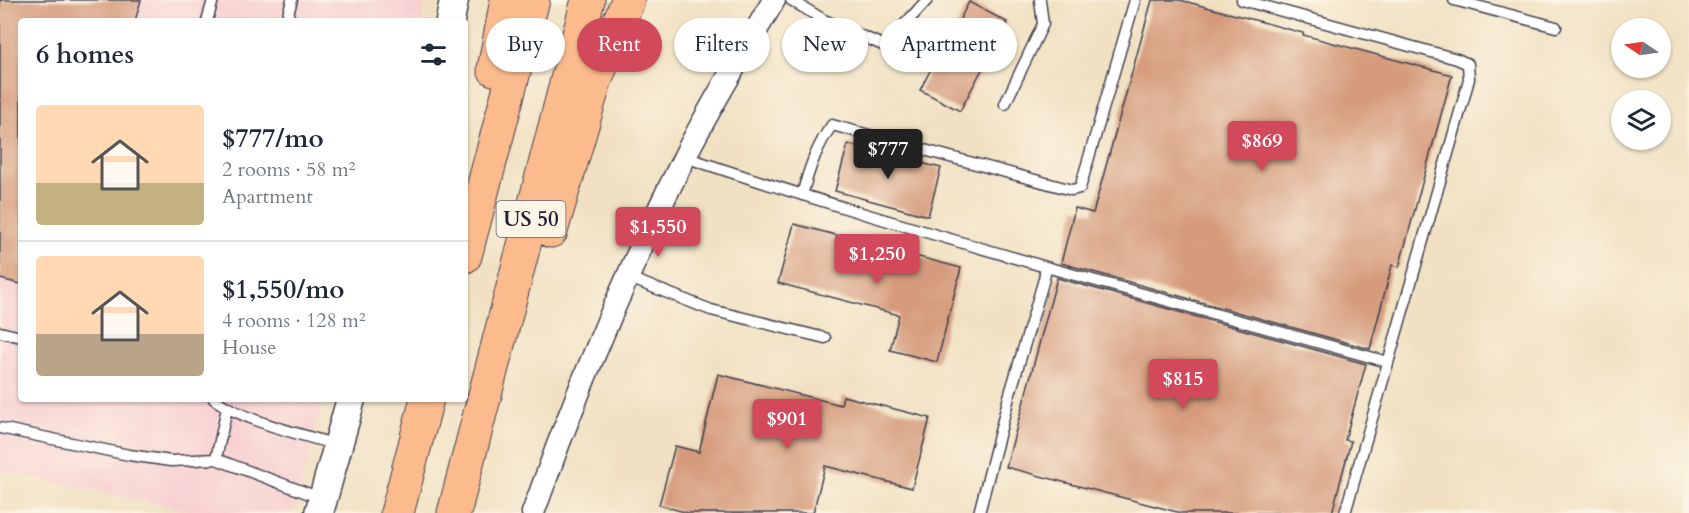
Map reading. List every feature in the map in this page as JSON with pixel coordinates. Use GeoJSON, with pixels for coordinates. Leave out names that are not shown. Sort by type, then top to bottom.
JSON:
{"type":"FeatureCollection","features":[{"type":"Feature","properties":{"kind":"highway"},"geometry":{"type":"LineString","coordinates":[[468,167],[492,75],[507,0]]}},
{"type":"Feature","properties":{"kind":"highway","name":"US 50"},"geometry":{"type":"LineString","coordinates":[[468,245],[533,0]]}},
{"type":"Feature","properties":{"kind":"highway","name":"US 50"},"geometry":{"type":"LineString","coordinates":[[454,513],[588,0]]}},
{"type":"Feature","properties":{"kind":"highway"},"geometry":{"type":"LineString","coordinates":[[474,437],[499,420],[595,81],[628,0]]}},
{"type":"Feature","properties":{"kind":"highway"},"geometry":{"type":"LineString","coordinates":[[397,513],[426,402]]}},
{"type":"Feature","properties":{"kind":"street"},"geometry":{"type":"LineString","coordinates":[[451,18],[454,0]]}},
{"type":"Feature","properties":{"kind":"street"},"geometry":{"type":"LineString","coordinates":[[533,513],[561,434],[627,277],[685,157],[774,0]]}},
{"type":"Feature","properties":{"kind":"street"},"geometry":{"type":"LineString","coordinates":[[321,506],[350,402]]}},
{"type":"Feature","properties":{"kind":"lane"},"geometry":{"type":"LineString","coordinates":[[208,18],[213,0]]}},
{"type":"Feature","properties":{"kind":"lane"},"geometry":{"type":"LineString","coordinates":[[287,18],[291,0]]}},
{"type":"Feature","properties":{"kind":"lane"},"geometry":{"type":"LineString","coordinates":[[791,0],[824,20],[885,46],[927,0]]}},
{"type":"Feature","properties":{"kind":"lane"},"geometry":{"type":"LineString","coordinates":[[1005,104],[1043,24],[1040,0]]}},
{"type":"Feature","properties":{"kind":"lane"},"geometry":{"type":"LineString","coordinates":[[802,195],[811,164],[832,125],[1072,190],[1080,188],[1135,0]]}},
{"type":"Feature","properties":{"kind":"lane"},"geometry":{"type":"LineString","coordinates":[[1242,0],[1457,59],[1468,64],[1469,79],[1463,101],[1345,513]]}},
{"type":"Feature","properties":{"kind":"lane"},"geometry":{"type":"LineString","coordinates":[[1454,0],[1556,27]]}},
{"type":"Feature","properties":{"kind":"lane"},"geometry":{"type":"LineString","coordinates":[[685,157],[802,195],[1046,267],[1388,362]]}},
{"type":"Feature","properties":{"kind":"lane"},"geometry":{"type":"LineString","coordinates":[[979,513],[1046,267]]}},
{"type":"Feature","properties":{"kind":"lane"},"geometry":{"type":"LineString","coordinates":[[627,277],[711,310],[825,338]]}},
{"type":"Feature","properties":{"kind":"lane"},"geometry":{"type":"LineString","coordinates":[[0,332],[18,336]]}},
{"type":"Feature","properties":{"kind":"lane"},"geometry":{"type":"LineString","coordinates":[[218,402],[226,408],[266,423],[338,446]]}},
{"type":"Feature","properties":{"kind":"lane"},"geometry":{"type":"LineString","coordinates":[[216,459],[226,408]]}},
{"type":"Feature","properties":{"kind":"lane"},"geometry":{"type":"LineString","coordinates":[[0,428],[129,455],[171,461],[216,459],[321,506]]}},
{"type":"Feature","properties":{"kind":"shaded area"},"geometry":{"type":"Polygon","coordinates":[[[0,0],[425,0],[422,18],[18,18],[18,402],[322,402],[294,513],[203,513],[0,471],[0,0]]]}},
{"type":"Feature","properties":{"kind":"building"},"geometry":{"type":"Polygon","coordinates":[[[0,0],[141,0],[136,18],[18,18],[18,283],[0,279],[0,0]]]}},
{"type":"Feature","properties":{"kind":"building"},"geometry":{"type":"Polygon","coordinates":[[[1152,0],[1180,0],[1452,75],[1399,267],[1392,265],[1370,349],[1061,263],[1075,208],[1093,213],[1152,0]]]}},
{"type":"Feature","properties":{"kind":"building"},"geometry":{"type":"Polygon","coordinates":[[[969,2],[999,18],[961,18],[969,2]]]}},
{"type":"Feature","properties":{"kind":"building"},"geometry":{"type":"Polygon","coordinates":[[[929,72],[981,72],[960,111],[920,90],[929,72]]]}},
{"type":"Feature","properties":{"kind":"building"},"geometry":{"type":"Polygon","coordinates":[[[848,144],[941,168],[928,216],[835,191],[848,144]]]}},
{"type":"Feature","properties":{"kind":"building"},"geometry":{"type":"Polygon","coordinates":[[[794,224],[961,268],[937,362],[890,350],[899,315],[778,283],[794,224]]]}},
{"type":"Feature","properties":{"kind":"building"},"geometry":{"type":"Polygon","coordinates":[[[1057,278],[1366,364],[1345,440],[1351,441],[1332,513],[1181,513],[1006,467],[1057,278]]]}},
{"type":"Feature","properties":{"kind":"building"},"geometry":{"type":"Polygon","coordinates":[[[718,374],[841,405],[843,396],[930,418],[912,488],[825,466],[813,513],[688,513],[659,505],[675,446],[699,452],[718,374]]]}}]}
